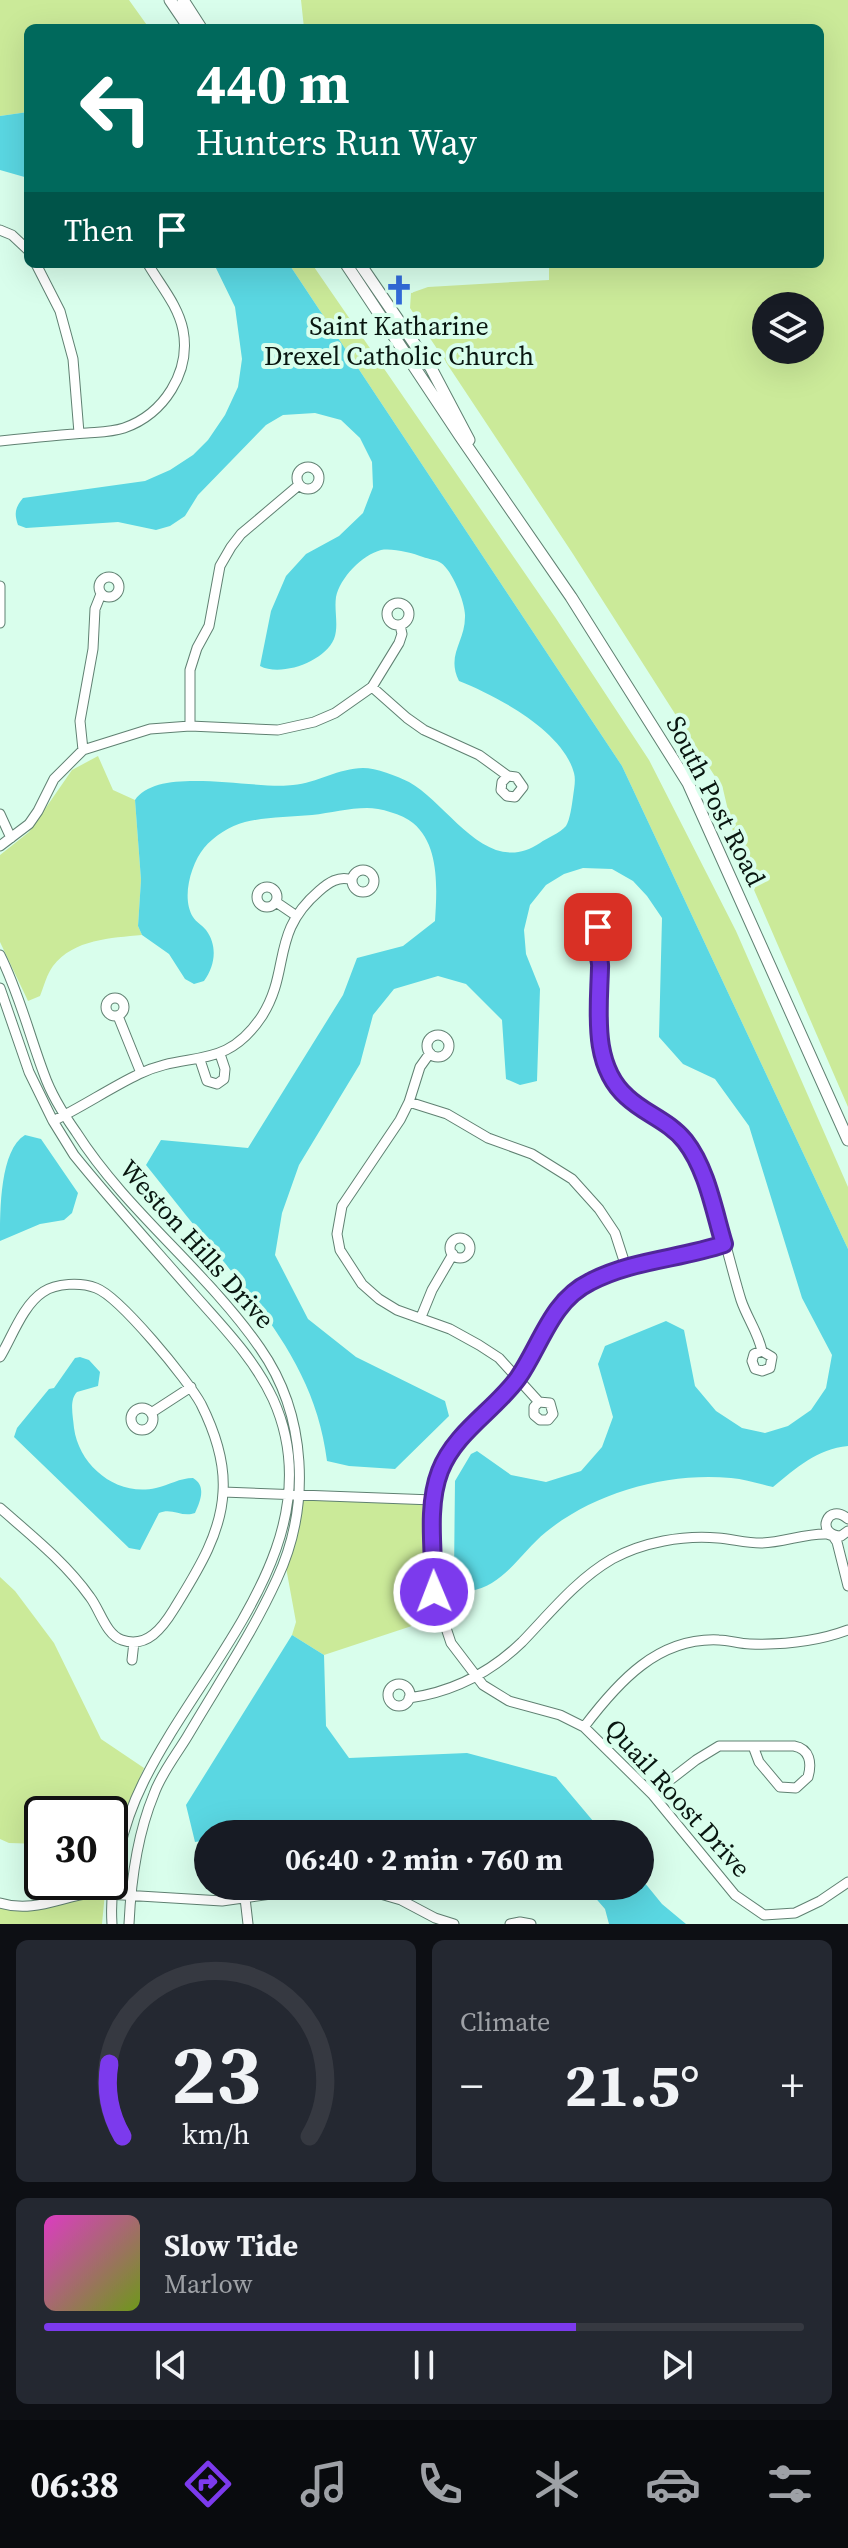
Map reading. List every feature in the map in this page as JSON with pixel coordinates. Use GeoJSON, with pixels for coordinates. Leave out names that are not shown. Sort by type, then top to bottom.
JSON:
{"type":"FeatureCollection","features":[{"type":"Feature","properties":{"kind":"street"},"geometry":{"type":"LineString","coordinates":[[170,0],[186,24]]}},
{"type":"Feature","properties":{"kind":"street"},"geometry":{"type":"LineString","coordinates":[[183,0],[198,24]]}},
{"type":"Feature","properties":{"kind":"street"},"geometry":{"type":"LineString","coordinates":[[0,230],[12,235],[24,246]]}},
{"type":"Feature","properties":{"kind":"street"},"geometry":{"type":"LineString","coordinates":[[38,268],[60,311],[73,359],[79,433]]}},
{"type":"Feature","properties":{"kind":"street"},"geometry":{"type":"LineString","coordinates":[[0,441],[122,429],[146,417],[163,401],[176,383],[184,354],[183,330],[175,308],[150,268]]}},
{"type":"Feature","properties":{"kind":"street","name":"South Post Road"},"geometry":{"type":"LineString","coordinates":[[356,268],[479,463],[571,597],[688,783],[848,1140]]}},
{"type":"Feature","properties":{"kind":"street"},"geometry":{"type":"LineString","coordinates":[[190,726],[190,670],[209,626],[220,566],[241,534],[299,485]]}},
{"type":"Feature","properties":{"kind":"street"},"geometry":{"type":"LineString","coordinates":[[0,586],[0,623]]}},
{"type":"Feature","properties":{"kind":"street"},"geometry":{"type":"LineString","coordinates":[[83,750],[80,721],[93,649],[95,609],[101,594]]}},
{"type":"Feature","properties":{"kind":"street"},"geometry":{"type":"LineString","coordinates":[[0,846],[29,824],[54,779],[83,750],[150,729],[190,726],[278,730],[335,713],[372,687],[399,643],[400,625]]}},
{"type":"Feature","properties":{"kind":"street"},"geometry":{"type":"LineString","coordinates":[[372,687],[424,730],[479,755],[508,776]]}},
{"type":"Feature","properties":{"kind":"street"},"geometry":{"type":"LineString","coordinates":[[0,814],[11,838]]}},
{"type":"Feature","properties":{"kind":"street"},"geometry":{"type":"LineString","coordinates":[[53,1121],[141,1073],[220,1054],[247,1035],[263,1014],[274,990],[286,936],[295,915],[328,883],[345,877],[352,880]]}},
{"type":"Feature","properties":{"kind":"street"},"geometry":{"type":"LineString","coordinates":[[276,902],[295,915]]}},
{"type":"Feature","properties":{"kind":"street"},"geometry":{"type":"LineString","coordinates":[[597,945],[601,961],[598,1031],[611,1075],[624,1095],[674,1128],[688,1144],[701,1170],[743,1305],[760,1338],[762,1351]]}},
{"type":"Feature","properties":{"kind":"street","name":"Weston Hills Drive"},"geometry":{"type":"LineString","coordinates":[[0,955],[20,1001],[45,1077],[66,1115],[100,1167],[261,1350],[285,1396],[295,1432],[301,1474],[254,1601],[142,1784],[128,1823]]}},
{"type":"Feature","properties":{"kind":"street","name":"Weston Hills Drive"},"geometry":{"type":"LineString","coordinates":[[0,988],[29,1072],[74,1155],[251,1359],[273,1399],[284,1434],[293,1495],[296,1521],[285,1562],[259,1618],[154,1792],[141,1838],[129,1924]]}},
{"type":"Feature","properties":{"kind":"street"},"geometry":{"type":"LineString","coordinates":[[118,1016],[141,1073]]}},
{"type":"Feature","properties":{"kind":"street"},"geometry":{"type":"LineString","coordinates":[[430,1053],[420,1067],[400,1120],[342,1206],[337,1221],[340,1250],[362,1284],[379,1299],[397,1310],[421,1317],[479,1345],[499,1358],[539,1402]]}},
{"type":"Feature","properties":{"kind":"street"},"geometry":{"type":"LineString","coordinates":[[200,1060],[207,1081],[217,1084],[225,1075],[220,1054]]}},
{"type":"Feature","properties":{"kind":"street"},"geometry":{"type":"LineString","coordinates":[[409,1102],[447,1114],[488,1138],[532,1154],[572,1179],[599,1209],[615,1233],[626,1267]]}},
{"type":"Feature","properties":{"kind":"street","name":"Quail Roost Drive"},"geometry":{"type":"LineString","coordinates":[[724,1244],[696,1254],[626,1267],[587,1283],[556,1311],[518,1379],[453,1446],[440,1470],[433,1500],[434,1592],[451,1643],[475,1677],[498,1696],[560,1715],[584,1727],[652,1794],[735,1895],[764,1915],[795,1913],[848,1882]]}},
{"type":"Feature","properties":{"kind":"street"},"geometry":{"type":"LineString","coordinates":[[421,1317],[442,1270],[453,1254]]}},
{"type":"Feature","properties":{"kind":"street"},"geometry":{"type":"LineString","coordinates":[[0,1357],[30,1304],[44,1290],[62,1285],[81,1285],[96,1288],[114,1298],[191,1387],[217,1445],[223,1492],[211,1545],[195,1575],[156,1634],[134,1642],[119,1640],[70,1569],[0,1508]]}},
{"type":"Feature","properties":{"kind":"street"},"geometry":{"type":"LineString","coordinates":[[151,1413],[191,1387]]}},
{"type":"Feature","properties":{"kind":"street"},"geometry":{"type":"LineString","coordinates":[[223,1492],[433,1500]]}},
{"type":"Feature","properties":{"kind":"street"},"geometry":{"type":"LineString","coordinates":[[848,1519],[839,1513],[829,1517],[826,1527],[841,1552],[848,1586]]}},
{"type":"Feature","properties":{"kind":"street"},"geometry":{"type":"LineString","coordinates":[[409,1698],[435,1695],[475,1677],[520,1644],[577,1583],[612,1559],[649,1544],[684,1538],[763,1543],[818,1534],[841,1536],[848,1531]]}},
{"type":"Feature","properties":{"kind":"street"},"geometry":{"type":"LineString","coordinates":[[584,1727],[630,1674],[667,1648],[718,1640],[785,1644],[815,1640],[848,1630]]}},
{"type":"Feature","properties":{"kind":"street"},"geometry":{"type":"LineString","coordinates":[[132,1660],[134,1642]]}},
{"type":"Feature","properties":{"kind":"street"},"geometry":{"type":"LineString","coordinates":[[652,1794],[719,1746],[753,1746],[794,1746],[804,1750],[810,1762],[808,1777],[796,1788],[780,1787],[759,1762],[753,1746]]}},
{"type":"Feature","properties":{"kind":"street"},"geometry":{"type":"LineString","coordinates":[[128,1894],[194,1900]]}},
{"type":"Feature","properties":{"kind":"street"},"geometry":{"type":"LineString","coordinates":[[0,1903],[37,1907],[58,1900]]}},
{"type":"Feature","properties":{"kind":"street","name":"Weston Hills Drive"},"geometry":{"type":"LineString","coordinates":[[112,1924],[114,1900]]}},
{"type":"Feature","properties":{"kind":"street"},"geometry":{"type":"LineString","coordinates":[[195,1900],[219,1900]]}},
{"type":"Feature","properties":{"kind":"street"},"geometry":{"type":"LineString","coordinates":[[245,1900],[248,1924]]}},
{"type":"Feature","properties":{"kind":"street"},"geometry":{"type":"LineString","coordinates":[[401,1900],[454,1924]]}},
{"type":"Feature","properties":{"kind":"street"},"geometry":{"type":"LineString","coordinates":[[510,1924],[531,1924]]}},
{"type":"Feature","properties":{"kind":"green space"},"geometry":{"type":"Polygon","coordinates":[[[0,0],[129,0],[146,24],[24,24],[24,113],[0,116],[0,0]]]}},
{"type":"Feature","properties":{"kind":"green space"},"geometry":{"type":"Polygon","coordinates":[[[301,0],[848,0],[848,1107],[738,853],[723,789],[573,554],[410,308],[411,293],[428,287],[549,280],[549,268],[824,268],[824,24],[304,24],[301,0]]]}},
{"type":"Feature","properties":{"kind":"green space"},"geometry":{"type":"Polygon","coordinates":[[[292,268],[315,268],[555,617],[649,760],[736,931],[848,1187],[848,1249],[622,766],[292,268]]]}},
{"type":"Feature","properties":{"kind":"green space"},"geometry":{"type":"Polygon","coordinates":[[[98,756],[113,790],[135,800],[141,880],[138,926],[142,935],[94,942],[71,950],[53,966],[40,996],[28,1001],[0,942],[0,855],[29,832],[72,770],[98,756]]]}},
{"type":"Feature","properties":{"kind":"green space"},"geometry":{"type":"Polygon","coordinates":[[[298,1496],[433,1500],[434,1592],[442,1616],[324,1655],[292,1635],[296,1622],[285,1562],[298,1496]]]}},
{"type":"Feature","properties":{"kind":"green space"},"geometry":{"type":"Polygon","coordinates":[[[0,1577],[15,1591],[54,1643],[101,1739],[144,1768],[128,1805],[128,1796],[24,1796],[24,1843],[0,1839],[0,1577]]]}},
{"type":"Feature","properties":{"kind":"green space"},"geometry":{"type":"Polygon","coordinates":[[[50,1900],[104,1900],[102,1924],[0,1924],[0,1903],[9,1906],[50,1900]]]}},
{"type":"Feature","properties":{"kind":"water"},"geometry":{"type":"Polygon","coordinates":[[[24,113],[24,177],[0,170],[0,116],[24,113]]]}},
{"type":"Feature","properties":{"kind":"water"},"geometry":{"type":"Polygon","coordinates":[[[216,268],[292,268],[622,766],[848,1249],[848,1446],[817,1455],[773,1487],[736,1479],[682,1478],[609,1496],[565,1518],[493,1582],[470,1591],[454,1573],[455,1481],[471,1454],[477,1451],[511,1475],[546,1482],[581,1471],[602,1447],[613,1417],[598,1364],[605,1346],[666,1321],[684,1330],[695,1386],[716,1411],[742,1428],[765,1433],[788,1426],[811,1410],[826,1388],[832,1355],[802,1298],[749,1126],[715,1079],[683,1064],[659,1037],[662,918],[633,881],[612,869],[583,868],[564,874],[546,885],[530,905],[524,930],[526,954],[540,989],[537,1081],[520,1085],[506,1079],[502,1020],[466,984],[438,976],[394,989],[373,1015],[360,1064],[299,1165],[282,1213],[275,1255],[308,1319],[356,1357],[445,1401],[449,1416],[395,1469],[327,1461],[314,1404],[290,1354],[242,1285],[146,1165],[161,1140],[248,1148],[343,995],[357,958],[403,946],[435,921],[436,896],[435,869],[428,843],[413,823],[397,814],[360,808],[239,824],[208,844],[192,872],[188,891],[189,909],[210,936],[214,949],[208,975],[204,981],[194,984],[185,979],[169,954],[142,935],[138,926],[141,880],[135,800],[147,790],[185,781],[293,785],[345,770],[368,768],[409,782],[486,845],[503,852],[521,852],[566,826],[575,785],[574,773],[567,758],[543,729],[509,706],[459,681],[454,664],[465,611],[454,580],[437,561],[391,550],[381,550],[367,557],[347,575],[338,590],[335,634],[329,647],[312,661],[301,665],[279,670],[260,666],[271,611],[286,576],[306,554],[339,536],[363,513],[373,487],[372,462],[360,438],[341,420],[315,413],[283,415],[266,425],[198,495],[185,516],[170,526],[156,530],[118,522],[26,528],[18,525],[16,511],[23,498],[145,481],[170,470],[193,455],[208,440],[225,415],[238,387],[242,359],[235,307],[216,268]]]}},
{"type":"Feature","properties":{"kind":"water"},"geometry":{"type":"Polygon","coordinates":[[[25,1135],[41,1139],[78,1193],[72,1213],[64,1220],[40,1224],[0,1241],[1,1197],[6,1167],[11,1153],[25,1135]]]}},
{"type":"Feature","properties":{"kind":"water"},"geometry":{"type":"Polygon","coordinates":[[[75,1358],[89,1360],[100,1372],[98,1386],[77,1392],[72,1404],[77,1442],[92,1466],[102,1476],[127,1488],[156,1488],[193,1478],[200,1485],[201,1494],[195,1513],[159,1513],[140,1550],[129,1548],[14,1437],[17,1428],[49,1389],[54,1388],[75,1358]]]}},
{"type":"Feature","properties":{"kind":"water"},"geometry":{"type":"Polygon","coordinates":[[[292,1635],[324,1655],[326,1726],[349,1758],[467,1753],[556,1777],[592,1820],[194,1820],[194,1838],[186,1805],[292,1635]]]}},
{"type":"Feature","properties":{"kind":"water"},"geometry":{"type":"Polygon","coordinates":[[[654,1894],[686,1924],[609,1924],[605,1909],[597,1900],[654,1900],[654,1894]]]}},
{"type":"Feature","properties":{"kind":"place","name":"Saint Katharine Drexel Catholic Church"},"geometry":{"type":"Point","coordinates":[399,290]}},
{"type":"Feature","properties":{"kind":"route"},"geometry":{"type":"LineString","coordinates":[[434,1592],[433,1500],[440,1470],[453,1446],[518,1379],[556,1311],[587,1283],[626,1267],[696,1254],[724,1244],[701,1170],[688,1144],[674,1128],[624,1095],[611,1075],[598,1031],[601,961],[597,945],[602,938],[598,927]]}}]}
